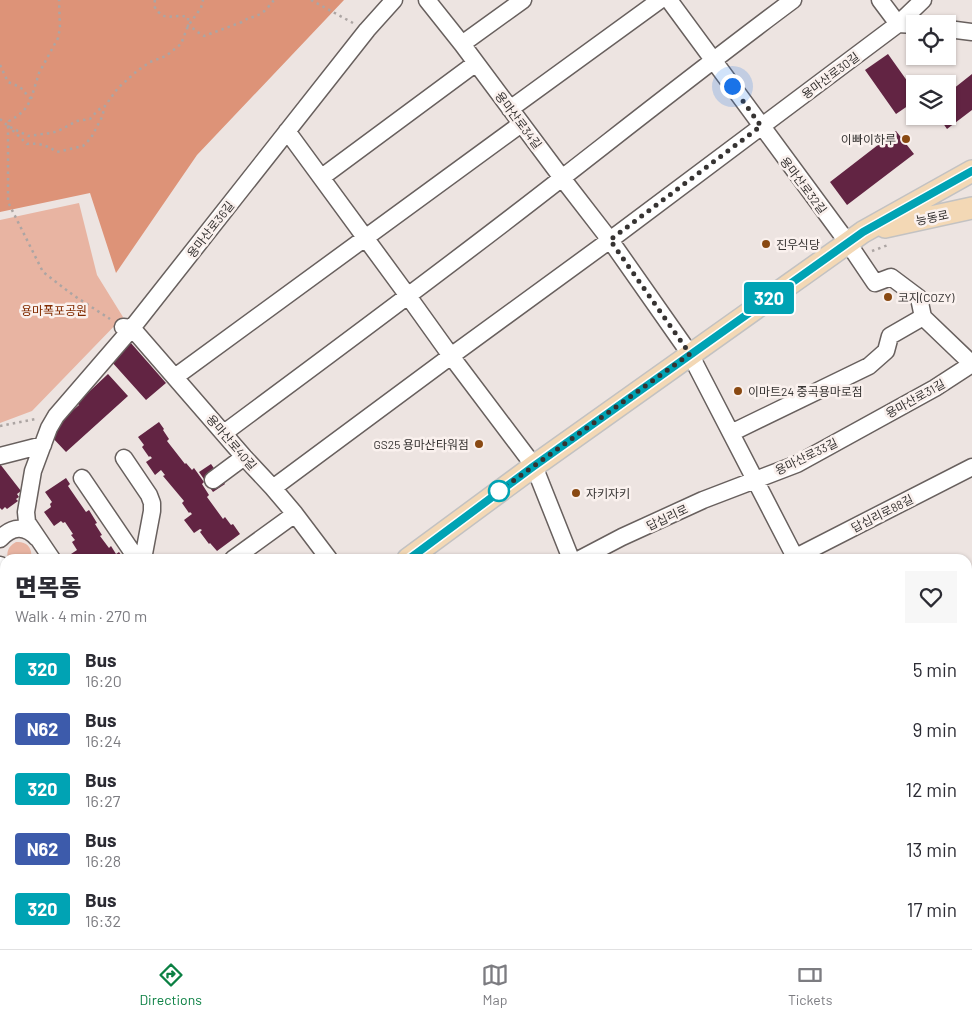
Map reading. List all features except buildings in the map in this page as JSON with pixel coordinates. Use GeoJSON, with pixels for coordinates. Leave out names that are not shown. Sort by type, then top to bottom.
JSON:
{"type":"FeatureCollection","features":[{"type":"Feature","properties":{"kind":"main road"},"geometry":{"type":"LineString","coordinates":[[415,554],[534,466],[856,237],[972,172]]}},
{"type":"Feature","properties":{"kind":"main road","name":"능동로"},"geometry":{"type":"LineString","coordinates":[[856,237],[972,208]]}},
{"type":"Feature","properties":{"kind":"street","name":"용마산로36길"},"geometry":{"type":"LineString","coordinates":[[128,327],[367,30],[394,0]]}},
{"type":"Feature","properties":{"kind":"street","name":"용마산로34길"},"geometry":{"type":"LineString","coordinates":[[427,0],[610,240],[690,354]]}},
{"type":"Feature","properties":{"kind":"street"},"geometry":{"type":"LineString","coordinates":[[462,44],[523,0]]}},
{"type":"Feature","properties":{"kind":"street"},"geometry":{"type":"LineString","coordinates":[[510,109],[660,0]]}},
{"type":"Feature","properties":{"kind":"street","name":"용마산로32길"},"geometry":{"type":"LineString","coordinates":[[669,0],[761,126],[856,237]]}},
{"type":"Feature","properties":{"kind":"street"},"geometry":{"type":"LineString","coordinates":[[224,433],[408,296],[793,0]]}},
{"type":"Feature","properties":{"kind":"street"},"geometry":{"type":"LineString","coordinates":[[880,0],[898,24],[906,25]]}},
{"type":"Feature","properties":{"kind":"street","name":"용마산로30길"},"geometry":{"type":"LineString","coordinates":[[761,126],[898,24],[923,0]]}},
{"type":"Feature","properties":{"kind":"street"},"geometry":{"type":"LineString","coordinates":[[956,30],[972,32]]}},
{"type":"Feature","properties":{"kind":"street"},"geometry":{"type":"LineString","coordinates":[[322,177],[476,63]]}},
{"type":"Feature","properties":{"kind":"street"},"geometry":{"type":"LineString","coordinates":[[175,377],[521,124]]}},
{"type":"Feature","properties":{"kind":"street"},"geometry":{"type":"LineString","coordinates":[[273,488],[610,240],[761,126]]}},
{"type":"Feature","properties":{"kind":"street"},"geometry":{"type":"LineString","coordinates":[[287,131],[451,356],[534,466],[569,554]]}},
{"type":"Feature","properties":{"kind":"street","name":"용마산로31길"},"geometry":{"type":"LineString","coordinates":[[856,237],[875,283],[891,278],[919,298],[923,317],[972,364],[935,388],[857,430]]}},
{"type":"Feature","properties":{"kind":"street"},"geometry":{"type":"LineString","coordinates":[[731,433],[869,366],[886,351],[890,336],[923,317]]}},
{"type":"Feature","properties":{"kind":"street"},"geometry":{"type":"LineString","coordinates":[[49,554],[27,522],[26,512],[34,471],[43,445],[56,416],[128,327]]}},
{"type":"Feature","properties":{"kind":"street","name":"용마산로40길"},"geometry":{"type":"LineString","coordinates":[[128,327],[273,488],[325,554]]}},
{"type":"Feature","properties":{"kind":"street"},"geometry":{"type":"LineString","coordinates":[[690,354],[792,554]]}},
{"type":"Feature","properties":{"kind":"street","name":"용마산로33길"},"geometry":{"type":"LineString","coordinates":[[755,480],[796,464],[857,430]]}},
{"type":"Feature","properties":{"kind":"street"},"geometry":{"type":"LineString","coordinates":[[0,456],[43,445]]}},
{"type":"Feature","properties":{"kind":"street"},"geometry":{"type":"LineString","coordinates":[[213,480],[244,457]]}},
{"type":"Feature","properties":{"kind":"street"},"geometry":{"type":"LineString","coordinates":[[124,458],[149,495],[152,503],[144,554]]}},
{"type":"Feature","properties":{"kind":"street","name":"답십리로88길"},"geometry":{"type":"LineString","coordinates":[[802,554],[972,467]]}},
{"type":"Feature","properties":{"kind":"street"},"geometry":{"type":"LineString","coordinates":[[82,478],[134,554]]}},
{"type":"Feature","properties":{"kind":"street","name":"답십리로"},"geometry":{"type":"LineString","coordinates":[[590,554],[703,500],[755,480]]}},
{"type":"Feature","properties":{"kind":"street"},"geometry":{"type":"LineString","coordinates":[[240,554],[295,514]]}},
{"type":"Feature","properties":{"kind":"street"},"geometry":{"type":"LineString","coordinates":[[0,539],[12,530],[27,530],[39,540],[43,554]]}},
{"type":"Feature","properties":{"kind":"path"},"geometry":{"type":"LineString","coordinates":[[59,0],[60,28],[58,38],[39,73],[27,108],[9,122],[8,202],[43,272],[73,295],[128,327]]}},
{"type":"Feature","properties":{"kind":"path"},"geometry":{"type":"LineString","coordinates":[[155,0],[154,6],[161,15],[188,17],[188,26]]}},
{"type":"Feature","properties":{"kind":"path"},"geometry":{"type":"LineString","coordinates":[[0,119],[27,144],[38,143],[47,145],[57,152],[84,146],[91,138],[102,117],[105,106],[118,88],[136,70],[166,56],[181,44],[188,26],[202,8],[203,0]]}},
{"type":"Feature","properties":{"kind":"path"},"geometry":{"type":"LineString","coordinates":[[188,26],[193,27],[204,36],[209,35],[248,18],[258,16],[274,0]]}},
{"type":"Feature","properties":{"kind":"path"},"geometry":{"type":"LineString","coordinates":[[311,0],[367,30]]}},
{"type":"Feature","properties":{"kind":"path"},"geometry":{"type":"LineString","coordinates":[[0,65],[8,82],[20,87],[31,99]]}},
{"type":"Feature","properties":{"kind":"path"},"geometry":{"type":"LineString","coordinates":[[8,126],[28,136],[51,133],[77,121],[90,119],[98,110],[105,106]]}},
{"type":"Feature","properties":{"kind":"path"},"geometry":{"type":"LineString","coordinates":[[0,426],[36,419],[52,422]]}},
{"type":"Feature","properties":{"kind":"green space","name":"용마폭포공원"},"geometry":{"type":"Polygon","coordinates":[[[79,203],[97,275],[123,317],[32,411],[0,423],[0,220],[79,203]]]}},
{"type":"Feature","properties":{"kind":"green space"},"geometry":{"type":"Polygon","coordinates":[[[16,542],[26,544],[31,554],[7,554],[16,542]]]}},
{"type":"Feature","properties":{"kind":"shaded area"},"geometry":{"type":"Polygon","coordinates":[[[0,0],[344,0],[197,155],[116,273],[90,193],[0,212],[0,0]]]}},
{"type":"Feature","properties":{"kind":"bus line","name":"320"},"geometry":{"type":"LineString","coordinates":[[416,554],[534,466],[863,232],[972,171]]}},
{"type":"Feature","properties":{"kind":"place","name":"이빠이하루"},"geometry":{"type":"Point","coordinates":[906,139]}},
{"type":"Feature","properties":{"kind":"place","name":"진우식당"},"geometry":{"type":"Point","coordinates":[766,244]}},
{"type":"Feature","properties":{"kind":"place","name":"코지(COZY)"},"geometry":{"type":"Point","coordinates":[888,297]}},
{"type":"Feature","properties":{"kind":"place","name":"이마트24 중곡용마로점"},"geometry":{"type":"Point","coordinates":[738,391]}},
{"type":"Feature","properties":{"kind":"place","name":"GS25 용마산타워점"},"geometry":{"type":"Point","coordinates":[479,444]}},
{"type":"Feature","properties":{"kind":"place","name":"자키자키"},"geometry":{"type":"Point","coordinates":[576,493]}},
{"type":"Feature","properties":{"kind":"route"},"geometry":{"type":"LineString","coordinates":[[499,491],[690,354],[610,240],[761,126],[732,86]]}}]}
